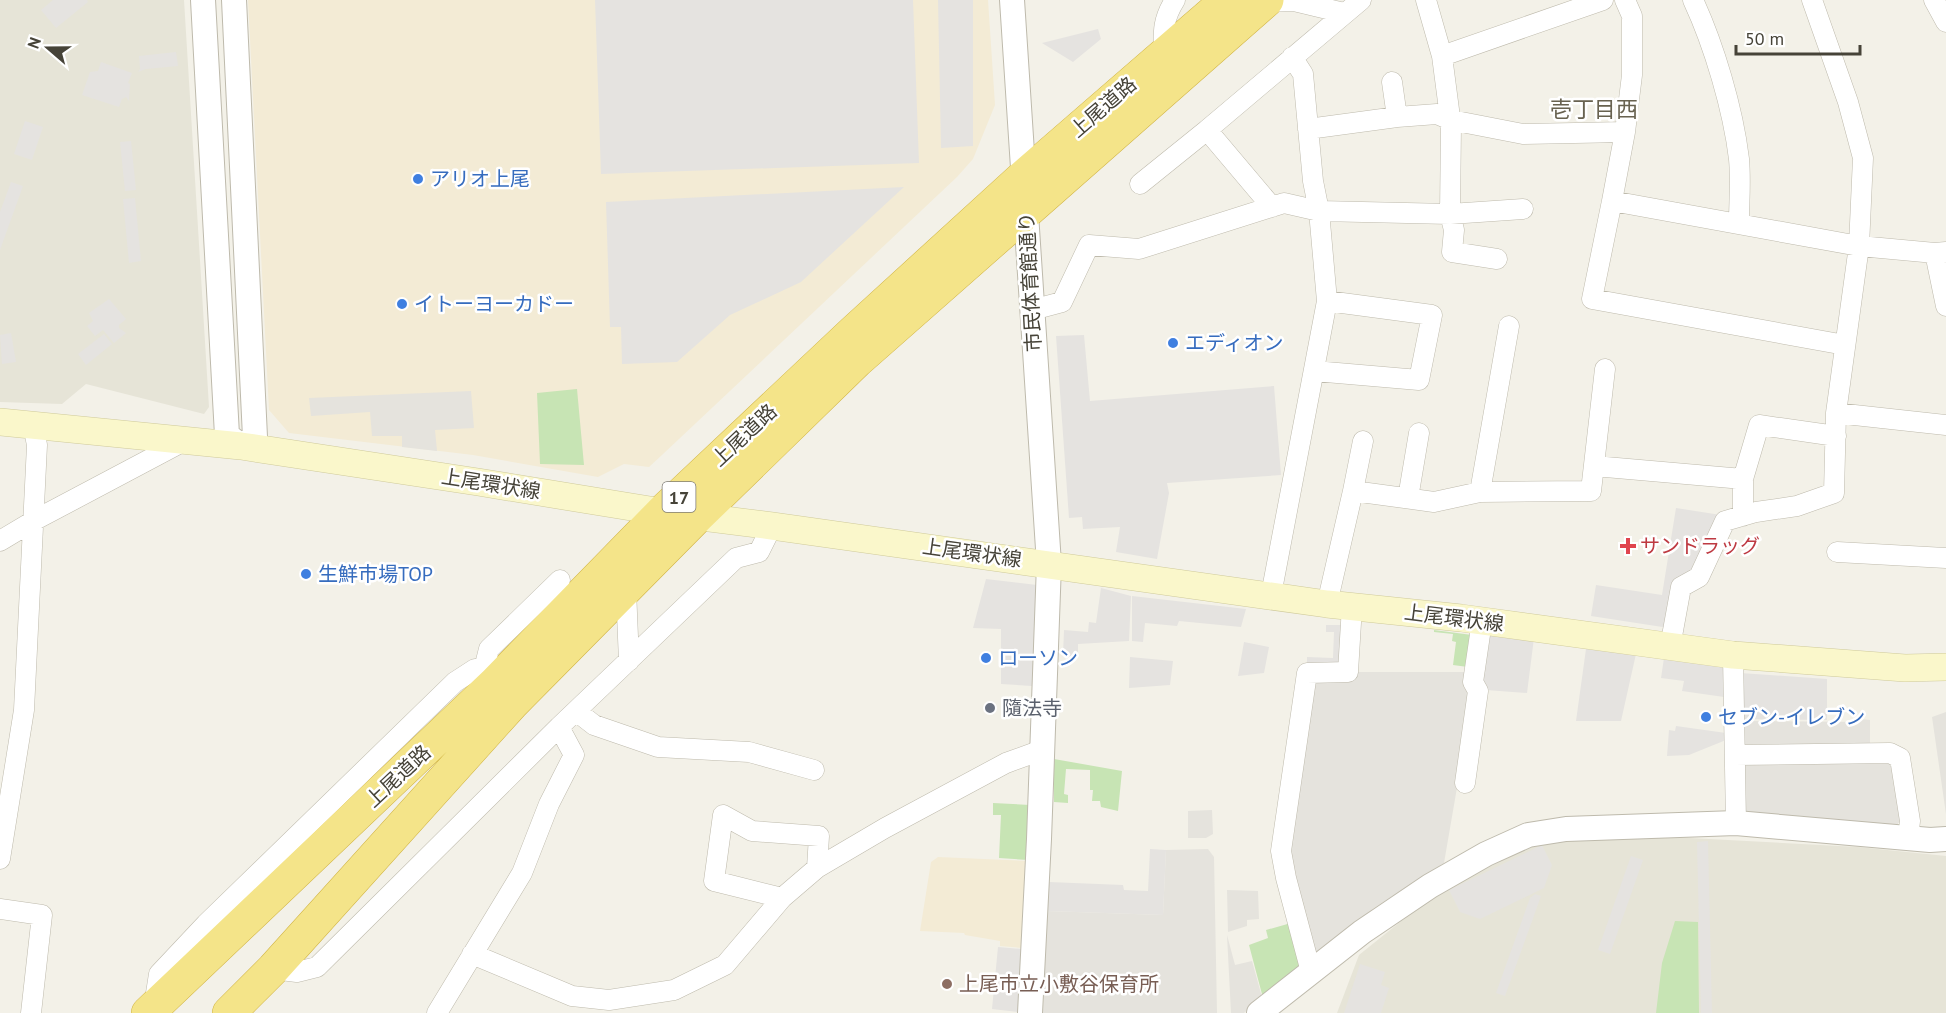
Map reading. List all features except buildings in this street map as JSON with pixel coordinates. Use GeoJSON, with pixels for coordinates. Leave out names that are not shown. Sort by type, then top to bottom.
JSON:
{"type":"FeatureCollection","features":[{"type":"Feature","properties":{"kind":"highway","name":"上尾道路"},"geometry":{"type":"LineString","coordinates":[[151,1010],[495,670],[662,512],[1024,176],[1227,0]]}},
{"type":"Feature","properties":{"kind":"highway","name":"上尾道路"},"geometry":{"type":"LineString","coordinates":[[229,1013],[273,969],[512,704],[698,516],[857,361],[1266,1]]}},
{"type":"Feature","properties":{"kind":"main road","name":"上尾環状線"},"geometry":{"type":"LineString","coordinates":[[0,422],[241,446],[459,478],[662,512],[1339,605],[1482,621],[1733,656],[1905,669],[1946,668]]}},
{"type":"Feature","properties":{"kind":"street"},"geometry":{"type":"LineString","coordinates":[[203,0],[227,435],[241,446],[255,437],[234,0]]}},
{"type":"Feature","properties":{"kind":"street","name":"市民体育館通り"},"geometry":{"type":"LineString","coordinates":[[1012,0],[1049,564],[1030,1013]]}},
{"type":"Feature","properties":{"kind":"street"},"geometry":{"type":"LineString","coordinates":[[1164,53],[1163,29],[1167,12],[1175,0]]}},
{"type":"Feature","properties":{"kind":"street"},"geometry":{"type":"LineString","coordinates":[[1140,184],[1361,0]]}},
{"type":"Feature","properties":{"kind":"street"},"geometry":{"type":"LineString","coordinates":[[1426,0],[1442,56],[1451,120],[1450,214],[1454,230],[1452,252],[1497,259]]}},
{"type":"Feature","properties":{"kind":"street"},"geometry":{"type":"LineString","coordinates":[[1442,56],[1603,0]]}},
{"type":"Feature","properties":{"kind":"street"},"geometry":{"type":"LineString","coordinates":[[1625,0],[1632,16],[1632,75],[1625,132],[1593,299],[1845,345]]}},
{"type":"Feature","properties":{"kind":"street"},"geometry":{"type":"LineString","coordinates":[[1693,0],[1704,25],[1725,90],[1739,160],[1739,224]]}},
{"type":"Feature","properties":{"kind":"street"},"geometry":{"type":"LineString","coordinates":[[1670,647],[1681,587],[1699,577],[1725,521],[1797,506],[1834,493],[1836,413],[1859,246],[1863,158],[1848,102],[1812,0]]}},
{"type":"Feature","properties":{"kind":"street"},"geometry":{"type":"LineString","coordinates":[[1934,0],[1946,22]]}},
{"type":"Feature","properties":{"kind":"street"},"geometry":{"type":"LineString","coordinates":[[1266,1],[1294,1],[1344,13]]}},
{"type":"Feature","properties":{"kind":"street"},"geometry":{"type":"LineString","coordinates":[[1271,595],[1327,301],[1303,74],[1292,57]]}},
{"type":"Feature","properties":{"kind":"street"},"geometry":{"type":"LineString","coordinates":[[1392,82],[1397,117]]}},
{"type":"Feature","properties":{"kind":"street"},"geometry":{"type":"LineString","coordinates":[[1308,129],[1437,114],[1451,120],[1523,134],[1625,132]]}},
{"type":"Feature","properties":{"kind":"street"},"geometry":{"type":"LineString","coordinates":[[1207,130],[1272,207]]}},
{"type":"Feature","properties":{"kind":"street"},"geometry":{"type":"LineString","coordinates":[[1612,201],[1859,246],[1940,253],[1946,306]]}},
{"type":"Feature","properties":{"kind":"street"},"geometry":{"type":"LineString","coordinates":[[1032,310],[1062,302],[1089,245],[1139,249],[1284,203],[1319,211],[1450,214],[1523,209]]}},
{"type":"Feature","properties":{"kind":"street"},"geometry":{"type":"LineString","coordinates":[[1314,371],[1419,380],[1432,315],[1327,301]]}},
{"type":"Feature","properties":{"kind":"street"},"geometry":{"type":"LineString","coordinates":[[1480,492],[1509,326]]}},
{"type":"Feature","properties":{"kind":"street"},"geometry":{"type":"LineString","coordinates":[[1353,490],[1434,502],[1480,492],[1591,491],[1605,369]]}},
{"type":"Feature","properties":{"kind":"street"},"geometry":{"type":"LineString","coordinates":[[1836,413],[1946,425]]}},
{"type":"Feature","properties":{"kind":"street"},"geometry":{"type":"LineString","coordinates":[[0,859],[24,710],[35,520],[37,445],[33,425]]}},
{"type":"Feature","properties":{"kind":"street"},"geometry":{"type":"LineString","coordinates":[[1743,516],[1743,479],[1759,425],[1836,436]]}},
{"type":"Feature","properties":{"kind":"street"},"geometry":{"type":"LineString","coordinates":[[1408,498],[1419,433]]}},
{"type":"Feature","properties":{"kind":"street"},"geometry":{"type":"LineString","coordinates":[[0,542],[35,520],[186,440]]}},
{"type":"Feature","properties":{"kind":"street"},"geometry":{"type":"LineString","coordinates":[[1311,972],[1281,851],[1307,673],[1348,672],[1339,605],[1353,490],[1363,441]]}},
{"type":"Feature","properties":{"kind":"street"},"geometry":{"type":"LineString","coordinates":[[1594,466],[1743,479]]}},
{"type":"Feature","properties":{"kind":"street"},"geometry":{"type":"LineString","coordinates":[[273,969],[297,972],[317,967],[559,727],[736,558],[759,552],[772,526]]}},
{"type":"Feature","properties":{"kind":"street"},"geometry":{"type":"LineString","coordinates":[[1837,552],[1946,558]]}},
{"type":"Feature","properties":{"kind":"street"},"geometry":{"type":"LineString","coordinates":[[495,670],[489,650],[560,580]]}},
{"type":"Feature","properties":{"kind":"street"},"geometry":{"type":"LineString","coordinates":[[626,590],[629,661]]}},
{"type":"Feature","properties":{"kind":"street"},"geometry":{"type":"LineString","coordinates":[[1465,783],[1478,691],[1473,682],[1482,621]]}},
{"type":"Feature","properties":{"kind":"street"},"geometry":{"type":"LineString","coordinates":[[1733,656],[1736,823]]}},
{"type":"Feature","properties":{"kind":"street"},"geometry":{"type":"LineString","coordinates":[[576,711],[594,725],[658,747],[749,752],[814,770]]}},
{"type":"Feature","properties":{"kind":"street"},"geometry":{"type":"LineString","coordinates":[[437,1013],[522,873],[549,804],[574,755],[559,727]]}},
{"type":"Feature","properties":{"kind":"street"},"geometry":{"type":"LineString","coordinates":[[472,954],[572,996],[608,1007],[674,990],[725,965],[782,898],[817,868],[885,828],[1006,763],[1042,750]]}},
{"type":"Feature","properties":{"kind":"street"},"geometry":{"type":"LineString","coordinates":[[1735,755],[1890,753],[1900,758],[1910,820],[1908,838]]}},
{"type":"Feature","properties":{"kind":"street"},"geometry":{"type":"LineString","coordinates":[[782,898],[714,881],[723,815],[752,831],[819,836],[817,868]]}},
{"type":"Feature","properties":{"kind":"street"},"geometry":{"type":"LineString","coordinates":[[1262,1012],[1362,932],[1430,886],[1486,854],[1528,835],[1566,829],[1736,823],[1908,838],[1946,839]]}},
{"type":"Feature","properties":{"kind":"street"},"geometry":{"type":"LineString","coordinates":[[0,909],[42,915],[31,1013]]}},
{"type":"Feature","properties":{"kind":"shaded area"},"geometry":{"type":"Polygon","coordinates":[[[0,0],[184,0],[209,407],[204,414],[86,384],[62,404],[0,402],[0,0]]]}},
{"type":"Feature","properties":{"kind":"shaded area"},"geometry":{"type":"Polygon","coordinates":[[[53,0],[87,0],[88,2],[56,28],[41,10],[53,0]]]}},
{"type":"Feature","properties":{"kind":"shaded area"},"geometry":{"type":"Polygon","coordinates":[[[248,0],[988,0],[995,105],[973,159],[957,177],[662,455],[649,467],[624,464],[598,477],[473,455],[289,433],[269,410],[248,0]]]}},
{"type":"Feature","properties":{"kind":"shaded area"},"geometry":{"type":"Polygon","coordinates":[[[595,0],[913,0],[919,163],[601,174],[595,0]]]}},
{"type":"Feature","properties":{"kind":"shaded area"},"geometry":{"type":"Polygon","coordinates":[[[938,0],[973,0],[973,146],[941,148],[938,0]]]}},
{"type":"Feature","properties":{"kind":"shaded area"},"geometry":{"type":"Polygon","coordinates":[[[1098,29],[1101,39],[1073,62],[1042,43],[1098,29]]]}},
{"type":"Feature","properties":{"kind":"shaded area"},"geometry":{"type":"Polygon","coordinates":[[[176,52],[178,66],[138,72],[140,69],[139,56],[176,52]]]}},
{"type":"Feature","properties":{"kind":"shaded area"},"geometry":{"type":"Polygon","coordinates":[[[101,62],[132,73],[128,83],[130,84],[129,101],[126,97],[122,99],[119,107],[82,95],[90,72],[98,71],[101,62]]]}},
{"type":"Feature","properties":{"kind":"shaded area"},"geometry":{"type":"Polygon","coordinates":[[[25,121],[43,127],[32,160],[14,154],[25,121]]]}},
{"type":"Feature","properties":{"kind":"shaded area"},"geometry":{"type":"Polygon","coordinates":[[[131,141],[136,190],[125,191],[120,142],[131,141]]]}},
{"type":"Feature","properties":{"kind":"shaded area"},"geometry":{"type":"Polygon","coordinates":[[[11,182],[23,186],[0,250],[0,212],[11,182]]]}},
{"type":"Feature","properties":{"kind":"shaded area"},"geometry":{"type":"Polygon","coordinates":[[[904,187],[801,282],[730,315],[677,362],[622,364],[621,327],[610,327],[606,202],[904,187]]]}},
{"type":"Feature","properties":{"kind":"shaded area"},"geometry":{"type":"Polygon","coordinates":[[[135,198],[141,261],[129,263],[123,199],[135,198]]]}},
{"type":"Feature","properties":{"kind":"shaded area"},"geometry":{"type":"Polygon","coordinates":[[[109,299],[126,319],[119,325],[119,328],[126,333],[114,343],[103,330],[95,336],[87,326],[93,321],[89,313],[109,299]]]}},
{"type":"Feature","properties":{"kind":"shaded area"},"geometry":{"type":"Polygon","coordinates":[[[11,333],[16,362],[2,364],[0,335],[11,333]]]}},
{"type":"Feature","properties":{"kind":"shaded area"},"geometry":{"type":"Polygon","coordinates":[[[104,334],[112,344],[86,365],[78,354],[104,334]]]}},
{"type":"Feature","properties":{"kind":"shaded area"},"geometry":{"type":"Polygon","coordinates":[[[1084,335],[1090,401],[1274,386],[1281,475],[1167,483],[1169,493],[1157,559],[1116,552],[1120,527],[1083,529],[1082,517],[1069,518],[1056,336],[1084,335]]]}},
{"type":"Feature","properties":{"kind":"shaded area"},"geometry":{"type":"Polygon","coordinates":[[[471,391],[474,428],[435,430],[437,451],[402,447],[402,436],[372,436],[370,412],[311,416],[309,398],[471,391]]]}},
{"type":"Feature","properties":{"kind":"shaded area"},"geometry":{"type":"Polygon","coordinates":[[[1676,508],[1721,515],[1669,628],[1591,616],[1596,585],[1662,595],[1676,508]]]}},
{"type":"Feature","properties":{"kind":"shaded area"},"geometry":{"type":"Polygon","coordinates":[[[986,579],[1037,585],[1032,686],[1001,684],[1001,629],[973,628],[986,579]]]}},
{"type":"Feature","properties":{"kind":"shaded area"},"geometry":{"type":"Polygon","coordinates":[[[1101,588],[1131,596],[1129,641],[1078,644],[1078,657],[1063,656],[1064,630],[1088,632],[1089,622],[1096,623],[1101,588]]]}},
{"type":"Feature","properties":{"kind":"shaded area"},"geometry":{"type":"Polygon","coordinates":[[[1132,596],[1246,609],[1241,627],[1179,621],[1177,626],[1145,623],[1143,642],[1132,641],[1132,596]]]}},
{"type":"Feature","properties":{"kind":"shaded area"},"geometry":{"type":"Polygon","coordinates":[[[1326,625],[1344,625],[1342,668],[1307,667],[1307,657],[1333,658],[1334,632],[1326,632],[1326,625]]]}},
{"type":"Feature","properties":{"kind":"shaded area"},"geometry":{"type":"Polygon","coordinates":[[[1490,633],[1534,638],[1527,693],[1486,690],[1479,681],[1490,633]]]}},
{"type":"Feature","properties":{"kind":"shaded area"},"geometry":{"type":"Polygon","coordinates":[[[1244,642],[1269,647],[1264,673],[1238,676],[1244,642]]]}},
{"type":"Feature","properties":{"kind":"shaded area"},"geometry":{"type":"Polygon","coordinates":[[[1586,649],[1636,654],[1621,721],[1576,721],[1586,649]]]}},
{"type":"Feature","properties":{"kind":"shaded area"},"geometry":{"type":"Polygon","coordinates":[[[1130,657],[1173,661],[1170,685],[1129,688],[1130,657]]]}},
{"type":"Feature","properties":{"kind":"shaded area"},"geometry":{"type":"Polygon","coordinates":[[[1664,658],[1730,668],[1731,698],[1682,691],[1684,681],[1661,678],[1664,658]]]}},
{"type":"Feature","properties":{"kind":"shaded area"},"geometry":{"type":"Polygon","coordinates":[[[1353,672],[1467,672],[1473,695],[1444,863],[1374,908],[1318,957],[1310,955],[1286,859],[1315,680],[1353,672]]]}},
{"type":"Feature","properties":{"kind":"shaded area"},"geometry":{"type":"Polygon","coordinates":[[[1740,673],[1827,679],[1827,720],[1741,719],[1740,673]]]}},
{"type":"Feature","properties":{"kind":"shaded area"},"geometry":{"type":"Polygon","coordinates":[[[1946,712],[1946,814],[1932,717],[1946,712]]]}},
{"type":"Feature","properties":{"kind":"shaded area"},"geometry":{"type":"Polygon","coordinates":[[[1860,719],[1870,720],[1870,747],[1747,749],[1740,744],[1740,721],[1860,722],[1860,719]]]}},
{"type":"Feature","properties":{"kind":"shaded area"},"geometry":{"type":"Polygon","coordinates":[[[1676,726],[1726,733],[1726,740],[1689,755],[1667,756],[1669,730],[1675,731],[1676,726]]]}},
{"type":"Feature","properties":{"kind":"shaded area"},"geometry":{"type":"Polygon","coordinates":[[[1890,759],[1904,822],[1898,823],[1898,828],[1743,813],[1740,766],[1746,760],[1890,759]]]}},
{"type":"Feature","properties":{"kind":"shaded area"},"geometry":{"type":"Polygon","coordinates":[[[1212,810],[1213,834],[1206,838],[1188,838],[1188,811],[1212,810]]]}},
{"type":"Feature","properties":{"kind":"shaded area"},"geometry":{"type":"Polygon","coordinates":[[[1614,834],[1858,847],[1946,856],[1946,1013],[1337,1013],[1359,955],[1436,893],[1537,843],[1614,834]]]}},
{"type":"Feature","properties":{"kind":"shaded area"},"geometry":{"type":"Polygon","coordinates":[[[1708,841],[1712,1013],[1701,1013],[1697,842],[1708,841]]]}},
{"type":"Feature","properties":{"kind":"shaded area"},"geometry":{"type":"Polygon","coordinates":[[[1542,845],[1552,865],[1544,888],[1480,919],[1460,912],[1449,890],[1542,845]]]}},
{"type":"Feature","properties":{"kind":"shaded area"},"geometry":{"type":"Polygon","coordinates":[[[1150,849],[1166,850],[1163,915],[1047,911],[1049,882],[1123,885],[1124,890],[1148,891],[1150,849]]]}},
{"type":"Feature","properties":{"kind":"shaded area"},"geometry":{"type":"Polygon","coordinates":[[[1208,849],[1214,857],[1217,1013],[1043,1013],[1047,911],[1163,915],[1166,850],[1208,849]]]}},
{"type":"Feature","properties":{"kind":"shaded area"},"geometry":{"type":"Polygon","coordinates":[[[1631,856],[1643,860],[1610,954],[1598,950],[1631,856]]]}},
{"type":"Feature","properties":{"kind":"shaded area"},"geometry":{"type":"Polygon","coordinates":[[[938,857],[1027,861],[1023,948],[1000,946],[1000,941],[964,933],[920,931],[931,862],[938,857]]]}},
{"type":"Feature","properties":{"kind":"shaded area"},"geometry":{"type":"Polygon","coordinates":[[[1227,890],[1258,891],[1259,919],[1247,920],[1247,926],[1228,932],[1227,890]]]}},
{"type":"Feature","properties":{"kind":"shaded area"},"geometry":{"type":"Polygon","coordinates":[[[1535,894],[1541,896],[1505,996],[1496,993],[1530,898],[1535,894]]]}},
{"type":"Feature","properties":{"kind":"shaded area"},"geometry":{"type":"Polygon","coordinates":[[[1227,935],[1235,965],[1252,961],[1262,997],[1244,1013],[1231,1013],[1227,935]]]}},
{"type":"Feature","properties":{"kind":"shaded area"},"geometry":{"type":"Polygon","coordinates":[[[998,947],[1022,949],[1019,1012],[992,1009],[998,947]]]}},
{"type":"Feature","properties":{"kind":"shaded area"},"geometry":{"type":"Polygon","coordinates":[[[1360,964],[1385,972],[1381,985],[1389,988],[1381,1013],[1344,1013],[1360,964]]]}},
{"type":"Feature","properties":{"kind":"green space"},"geometry":{"type":"Polygon","coordinates":[[[577,389],[584,465],[540,464],[537,393],[577,389]]]}},
{"type":"Feature","properties":{"kind":"green space"},"geometry":{"type":"Polygon","coordinates":[[[1434,630],[1472,635],[1468,667],[1453,665],[1456,642],[1452,641],[1453,634],[1434,632],[1434,630]]]}},
{"type":"Feature","properties":{"kind":"green space"},"geometry":{"type":"Polygon","coordinates":[[[1054,759],[1122,771],[1118,811],[1101,807],[1100,801],[1092,801],[1090,770],[1066,769],[1064,794],[1068,795],[1068,803],[1054,802],[1054,759]]]}},
{"type":"Feature","properties":{"kind":"green space"},"geometry":{"type":"Polygon","coordinates":[[[993,803],[1030,805],[1028,860],[999,858],[1001,815],[993,815],[993,803]]]}},
{"type":"Feature","properties":{"kind":"green space"},"geometry":{"type":"Polygon","coordinates":[[[1675,921],[1698,922],[1699,1013],[1656,1013],[1662,963],[1675,921]]]}},
{"type":"Feature","properties":{"kind":"green space"},"geometry":{"type":"Polygon","coordinates":[[[1291,923],[1303,967],[1263,998],[1249,945],[1268,938],[1266,930],[1291,923]]]}},
{"type":"Feature","properties":{"kind":"place","name":"アリオ上尾"},"geometry":{"type":"Point","coordinates":[418,179]}},
{"type":"Feature","properties":{"kind":"place","name":"イトーヨーカドー"},"geometry":{"type":"Point","coordinates":[402,304]}},
{"type":"Feature","properties":{"kind":"place","name":"エディオン"},"geometry":{"type":"Point","coordinates":[1173,343]}},
{"type":"Feature","properties":{"kind":"place","name":"サンドラッグ"},"geometry":{"type":"Point","coordinates":[1628,546]}},
{"type":"Feature","properties":{"kind":"place","name":"生鮮市場TOP"},"geometry":{"type":"Point","coordinates":[306,574]}},
{"type":"Feature","properties":{"kind":"place","name":"ローソン"},"geometry":{"type":"Point","coordinates":[986,658]}},
{"type":"Feature","properties":{"kind":"place","name":"隨法寺"},"geometry":{"type":"Point","coordinates":[990,708]}},
{"type":"Feature","properties":{"kind":"place","name":"セブン-イレブン"},"geometry":{"type":"Point","coordinates":[1706,717]}},
{"type":"Feature","properties":{"kind":"place","name":"上尾市立小敷谷保育所"},"geometry":{"type":"Point","coordinates":[947,984]}},
{"type":"Feature","properties":{"kind":"district","name":"壱丁目西"},"geometry":{"type":"Point","coordinates":[1594,109]}}]}
